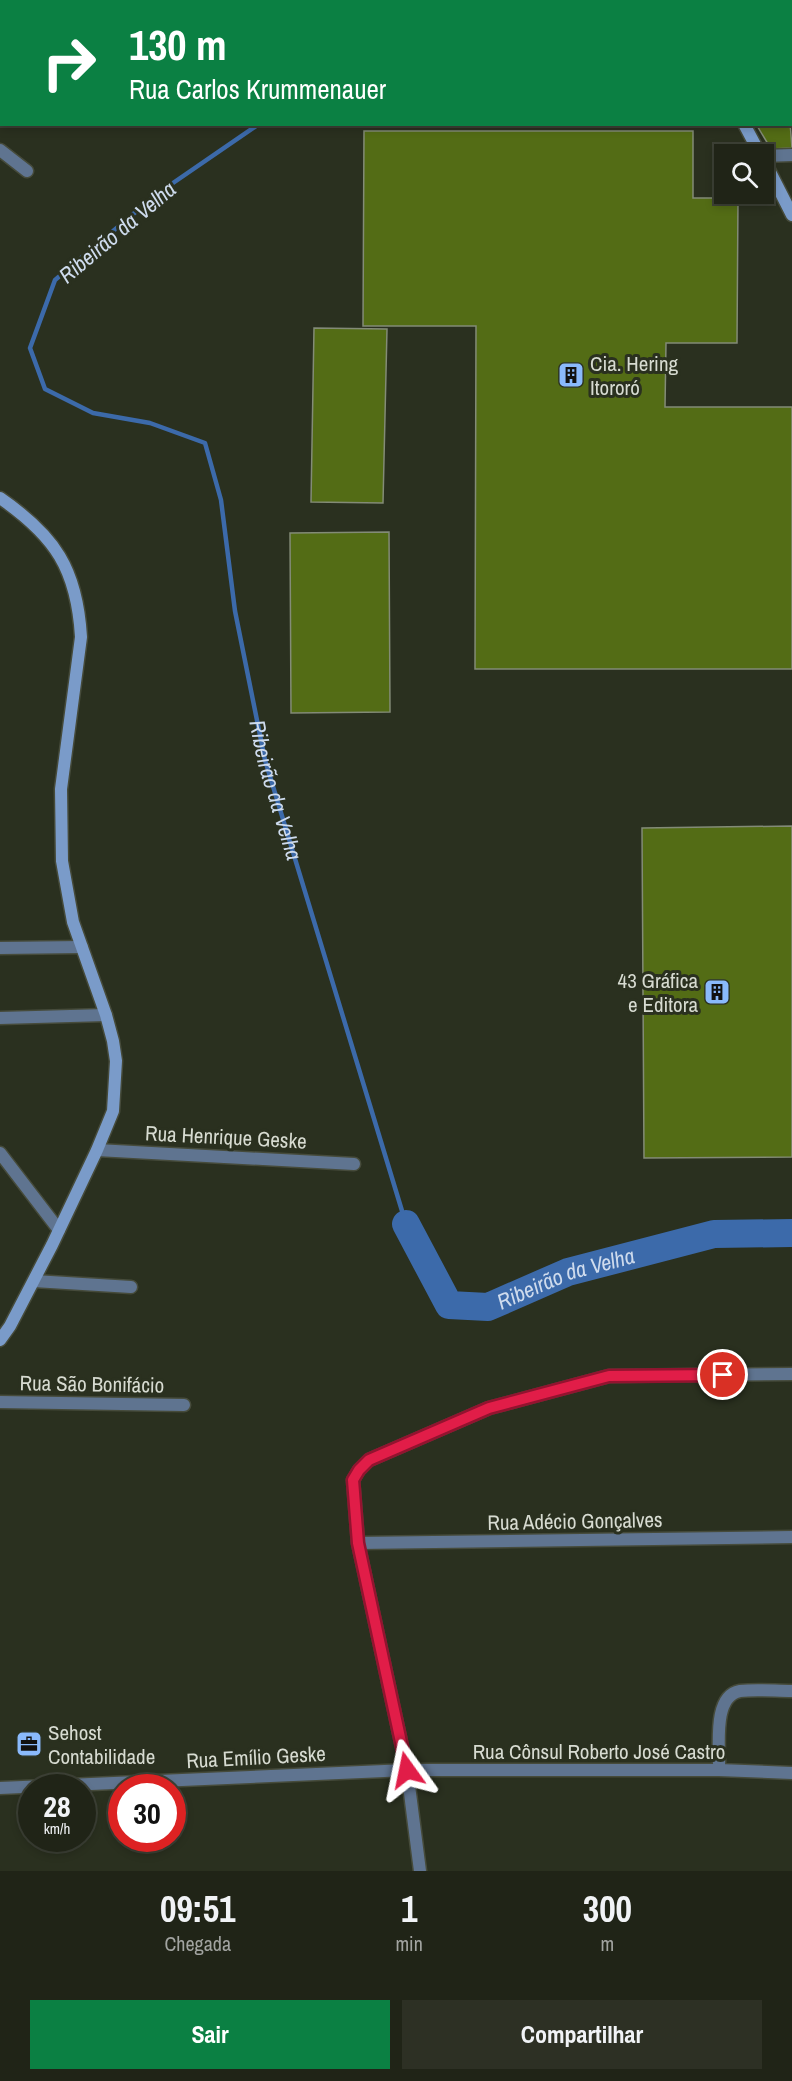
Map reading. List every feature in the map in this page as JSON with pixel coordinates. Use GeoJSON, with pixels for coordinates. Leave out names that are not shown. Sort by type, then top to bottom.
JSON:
{"type":"FeatureCollection","features":[{"type":"Feature","properties":{"kind":"main road"},"geometry":{"type":"LineString","coordinates":[[745,126],[756,144]]}},
{"type":"Feature","properties":{"kind":"main road"},"geometry":{"type":"LineString","coordinates":[[774,180],[792,215]]}},
{"type":"Feature","properties":{"kind":"main road"},"geometry":{"type":"LineString","coordinates":[[0,498],[35,525],[61,557],[73,588],[79,613],[81,637],[61,789],[62,861],[73,922],[106,1015],[116,1061],[113,1111],[97,1150],[34,1281],[0,1340]]}},
{"type":"Feature","properties":{"kind":"street"},"geometry":{"type":"LineString","coordinates":[[0,150],[27,171]]}},
{"type":"Feature","properties":{"kind":"street"},"geometry":{"type":"LineString","coordinates":[[774,155],[792,155]]}},
{"type":"Feature","properties":{"kind":"street"},"geometry":{"type":"LineString","coordinates":[[0,948],[82,947]]}},
{"type":"Feature","properties":{"kind":"street"},"geometry":{"type":"LineString","coordinates":[[0,1018],[106,1015]]}},
{"type":"Feature","properties":{"kind":"street","name":"Rua Henrique Geske"},"geometry":{"type":"LineString","coordinates":[[97,1150],[354,1164]]}},
{"type":"Feature","properties":{"kind":"street"},"geometry":{"type":"LineString","coordinates":[[0,1153],[59,1230]]}},
{"type":"Feature","properties":{"kind":"street"},"geometry":{"type":"LineString","coordinates":[[34,1281],[130,1287]]}},
{"type":"Feature","properties":{"kind":"street"},"geometry":{"type":"LineString","coordinates":[[420,1871],[407,1770],[358,1543],[353,1480],[359,1470],[369,1460],[489,1408],[609,1376],[792,1374]]}},
{"type":"Feature","properties":{"kind":"street","name":"Rua São Bonifácio"},"geometry":{"type":"LineString","coordinates":[[0,1402],[184,1405]]}},
{"type":"Feature","properties":{"kind":"street","name":"Rua Adécio Gonçalves"},"geometry":{"type":"LineString","coordinates":[[358,1543],[792,1537]]}},
{"type":"Feature","properties":{"kind":"street"},"geometry":{"type":"LineString","coordinates":[[719,1770],[720,1712],[727,1698],[739,1691],[792,1690]]}},
{"type":"Feature","properties":{"kind":"street","name":"Rua Cônsul Roberto José Castro"},"geometry":{"type":"LineString","coordinates":[[407,1770],[719,1770],[792,1773]]}},
{"type":"Feature","properties":{"kind":"street","name":"Rua Emílio Geske"},"geometry":{"type":"LineString","coordinates":[[0,1788],[407,1770]]}},
{"type":"Feature","properties":{"kind":"building"},"geometry":{"type":"Polygon","coordinates":[[[757,126],[790,126],[792,148],[774,149],[774,144],[768,144],[757,126]]]}},
{"type":"Feature","properties":{"kind":"building","name":"Cia. Hering Itororó"},"geometry":{"type":"Polygon","coordinates":[[[364,131],[693,131],[693,198],[714,198],[714,204],[738,204],[737,343],[666,343],[665,407],[792,407],[792,669],[475,669],[476,326],[363,326],[364,131]]]}},
{"type":"Feature","properties":{"kind":"building"},"geometry":{"type":"Polygon","coordinates":[[[314,328],[387,329],[383,503],[311,502],[314,328]]]}},
{"type":"Feature","properties":{"kind":"building"},"geometry":{"type":"Polygon","coordinates":[[[389,532],[390,712],[291,713],[290,533],[389,532]]]}},
{"type":"Feature","properties":{"kind":"building","name":"43 Gráfica e Editora"},"geometry":{"type":"Polygon","coordinates":[[[792,826],[792,1157],[644,1158],[642,828],[792,826]]]}},
{"type":"Feature","properties":{"kind":"waterway","name":"Ribeirão da Velha"},"geometry":{"type":"LineString","coordinates":[[256,126],[157,194],[55,280],[30,348],[45,389],[93,413],[150,423],[205,443],[221,500],[235,611],[265,760],[406,1224]]}},
{"type":"Feature","properties":{"kind":"waterway","name":"Ribeirão da Velha"},"geometry":{"type":"LineString","coordinates":[[406,1224],[449,1305],[488,1307],[568,1272],[714,1234],[792,1233]]}},
{"type":"Feature","properties":{"kind":"place","name":"Cia. Hering Itororó"},"geometry":{"type":"Point","coordinates":[571,375]}},
{"type":"Feature","properties":{"kind":"place","name":"43 Gráfica e Editora"},"geometry":{"type":"Point","coordinates":[717,992]}},
{"type":"Feature","properties":{"kind":"place","name":"Sehost Contabilidade"},"geometry":{"type":"Point","coordinates":[29,1744]}},
{"type":"Feature","properties":{"kind":"route"},"geometry":{"type":"LineString","coordinates":[[407,1770],[358,1543],[353,1480],[359,1470],[369,1460],[489,1408],[609,1376],[723,1375]]}}]}
